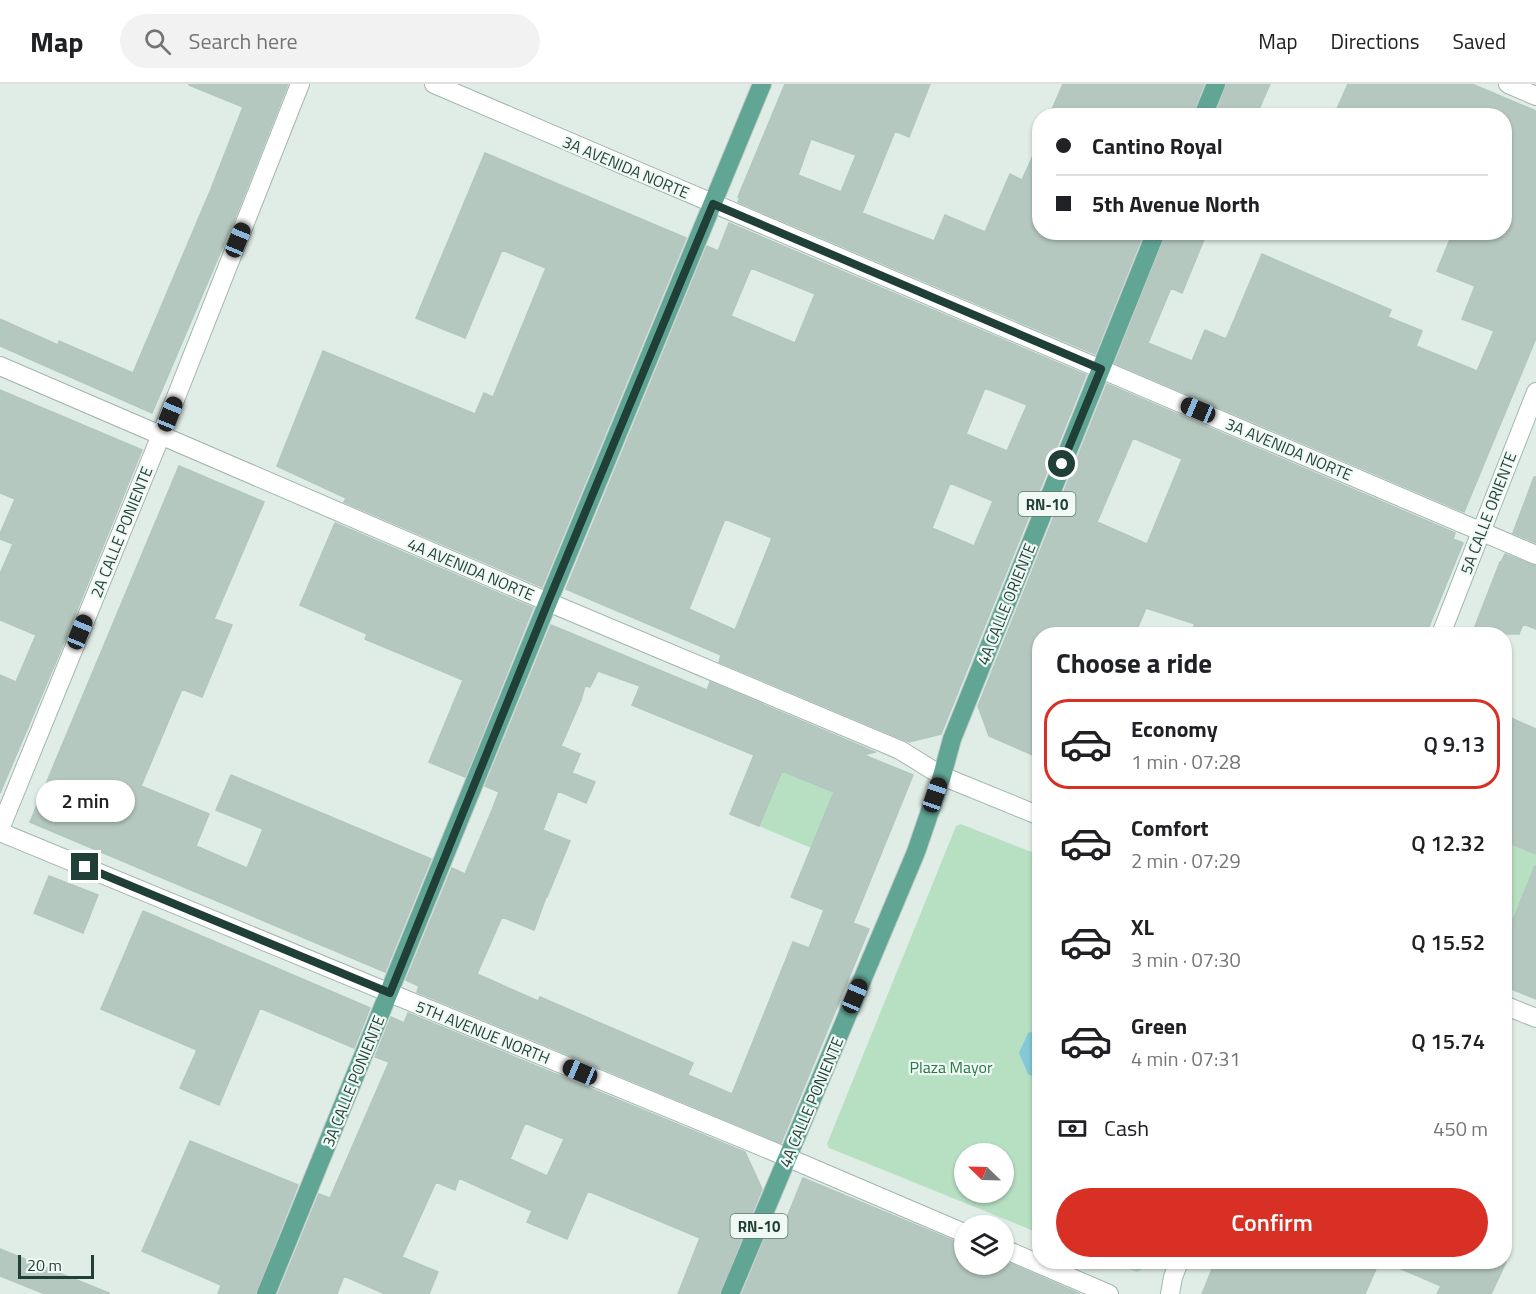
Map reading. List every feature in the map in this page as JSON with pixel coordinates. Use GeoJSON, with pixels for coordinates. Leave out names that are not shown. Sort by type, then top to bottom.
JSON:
{"type":"FeatureCollection","features":[{"type":"Feature","properties":{"kind":"main road","name":"3A CALLE PONIENTE"},"geometry":{"type":"LineString","coordinates":[[266,1294],[762,84]]}},
{"type":"Feature","properties":{"kind":"main road"},"geometry":{"type":"LineString","coordinates":[[1206,108],[1216,84]]}},
{"type":"Feature","properties":{"kind":"main road","name":"4A CALLE ORIENTE"},"geometry":{"type":"LineString","coordinates":[[942,776],[952,740],[1153,240]]}},
{"type":"Feature","properties":{"kind":"main road","name":"4A CALLE PONIENTE"},"geometry":{"type":"LineString","coordinates":[[730,1294],[916,852],[942,776]]}},
{"type":"Feature","properties":{"kind":"street","name":"2A CALLE PONIENTE"},"geometry":{"type":"LineString","coordinates":[[0,831],[161,435],[300,84]]}},
{"type":"Feature","properties":{"kind":"street","name":"3A AVENIDA NORTE"},"geometry":{"type":"LineString","coordinates":[[434,84],[1536,555]]}},
{"type":"Feature","properties":{"kind":"street"},"geometry":{"type":"LineString","coordinates":[[1508,84],[1536,96]]}},
{"type":"Feature","properties":{"kind":"street","name":"4A AVENIDA NORTE"},"geometry":{"type":"LineString","coordinates":[[0,366],[548,602],[900,750],[942,776],[1032,813]]}},
{"type":"Feature","properties":{"kind":"street","name":"5A CALLE ORIENTE"},"geometry":{"type":"LineString","coordinates":[[1444,627],[1536,392]]}},
{"type":"Feature","properties":{"kind":"street","name":"5TH AVENUE NORTH"},"geometry":{"type":"LineString","coordinates":[[0,831],[954,1229]]}},
{"type":"Feature","properties":{"kind":"street"},"geometry":{"type":"LineString","coordinates":[[1512,1008],[1536,1018]]}},
{"type":"Feature","properties":{"kind":"street"},"geometry":{"type":"LineString","coordinates":[[1014,1253],[1032,1261]]}},
{"type":"Feature","properties":{"kind":"street"},"geometry":{"type":"LineString","coordinates":[[1051,1269],[1109,1294]]}},
{"type":"Feature","properties":{"kind":"street"},"geometry":{"type":"LineString","coordinates":[[1170,1294],[1176,1269]]}},
{"type":"Feature","properties":{"kind":"green space"},"geometry":{"type":"Polygon","coordinates":[[[782,771],[834,792],[811,848],[759,826],[782,771]]]}},
{"type":"Feature","properties":{"kind":"green space","name":"Plaza Mayor"},"geometry":{"type":"Polygon","coordinates":[[[961,824],[1032,852],[1032,1230],[1014,1223],[1014,1215],[995,1215],[965,1203],[1014,1203],[1014,1143],[954,1143],[954,1199],[829,1148],[827,1144],[956,826],[961,824]]]}},
{"type":"Feature","properties":{"kind":"green space"},"geometry":{"type":"Polygon","coordinates":[[[1512,844],[1536,854],[1536,865],[1512,923],[1512,844]]]}},
{"type":"Feature","properties":{"kind":"water"},"geometry":{"type":"Polygon","coordinates":[[[1032,1032],[1032,1076],[1028,1074],[1019,1053],[1028,1033],[1032,1032]]]}},
{"type":"Feature","properties":{"kind":"building"},"geometry":{"type":"Polygon","coordinates":[[[189,84],[288,84],[235,218],[152,413],[0,346],[0,319],[58,345],[59,341],[133,373],[243,107],[189,84]]]}},
{"type":"Feature","properties":{"kind":"building"},"geometry":{"type":"Polygon","coordinates":[[[785,84],[930,84],[909,137],[895,131],[862,213],[934,241],[945,215],[985,232],[1010,174],[1022,180],[1032,158],[1032,240],[1141,240],[1095,354],[738,202],[740,197],[738,197],[785,84]],[[811,139],[798,175],[841,192],[856,155],[811,139]]]}},
{"type":"Feature","properties":{"kind":"building"},"geometry":{"type":"Polygon","coordinates":[[[1063,84],[1204,84],[1195,108],[1052,108],[1063,84]]]}},
{"type":"Feature","properties":{"kind":"building"},"geometry":{"type":"Polygon","coordinates":[[[1227,84],[1270,84],[1260,108],[1218,108],[1227,84]]]}},
{"type":"Feature","properties":{"kind":"building"},"geometry":{"type":"Polygon","coordinates":[[[1348,84],[1472,84],[1536,111],[1536,338],[1464,512],[1115,363],[1164,240],[1204,240],[1182,293],[1171,288],[1148,343],[1192,361],[1205,330],[1226,339],[1262,254],[1391,310],[1388,317],[1422,331],[1416,346],[1477,371],[1494,331],[1462,319],[1475,286],[1437,271],[1450,240],[1512,240],[1512,108],[1337,108],[1348,84]]]}},
{"type":"Feature","properties":{"kind":"building"},"geometry":{"type":"Polygon","coordinates":[[[485,153],[686,238],[542,587],[344,502],[346,498],[277,466],[323,351],[475,414],[484,393],[493,397],[546,268],[502,250],[465,338],[416,318],[485,153]]]}},
{"type":"Feature","properties":{"kind":"building"},"geometry":{"type":"Polygon","coordinates":[[[729,223],[1086,375],[941,734],[909,742],[719,662],[721,655],[566,589],[707,246],[718,251],[729,223]],[[751,268],[731,316],[795,343],[815,294],[751,268]],[[985,388],[966,434],[1007,451],[1027,405],[985,388]],[[950,483],[932,528],[974,546],[993,501],[950,483]],[[725,519],[689,609],[735,630],[772,538],[725,519]]]}},
{"type":"Feature","properties":{"kind":"building"},"geometry":{"type":"Polygon","coordinates":[[[1107,384],[1455,533],[1453,539],[1463,543],[1429,627],[1194,627],[1195,624],[1146,608],[1138,627],[1032,627],[1032,755],[989,736],[978,706],[1107,384]],[[1133,438],[1097,522],[1147,544],[1182,459],[1133,438]]]}},
{"type":"Feature","properties":{"kind":"building"},"geometry":{"type":"Polygon","coordinates":[[[0,390],[142,450],[0,793],[0,675],[16,682],[36,635],[0,620],[0,574],[13,544],[0,539],[0,534],[15,499],[0,493],[0,390]]]}},
{"type":"Feature","properties":{"kind":"building"},"geometry":{"type":"Polygon","coordinates":[[[179,466],[264,502],[214,619],[232,625],[202,697],[182,689],[141,786],[209,814],[196,846],[247,868],[263,829],[216,810],[231,775],[431,859],[385,972],[30,822],[179,466]]]}},
{"type":"Feature","properties":{"kind":"building"},"geometry":{"type":"Polygon","coordinates":[[[1534,477],[1536,477],[1536,543],[1513,533],[1534,477]]]}},
{"type":"Feature","properties":{"kind":"building"},"geometry":{"type":"Polygon","coordinates":[[[335,523],[533,608],[465,777],[429,762],[463,680],[365,639],[367,634],[300,605],[335,523]]]}},
{"type":"Feature","properties":{"kind":"building"},"geometry":{"type":"Polygon","coordinates":[[[1505,554],[1536,566],[1536,629],[1523,624],[1519,634],[1512,634],[1512,627],[1475,627],[1505,554]]]}},
{"type":"Feature","properties":{"kind":"building"},"geometry":{"type":"Polygon","coordinates":[[[551,625],[707,690],[710,682],[875,752],[864,755],[913,775],[853,923],[869,929],[781,1143],[417,992],[419,986],[406,980],[452,868],[465,874],[492,810],[499,792],[485,786],[551,625]],[[598,671],[590,687],[585,686],[561,746],[580,754],[572,773],[595,782],[586,803],[558,791],[543,830],[570,841],[534,930],[502,917],[477,974],[538,1001],[540,997],[693,1063],[688,1075],[732,1094],[793,942],[809,948],[824,910],[791,897],[834,792],[782,771],[759,826],[730,814],[754,755],[632,705],[640,686],[598,671]]]}},
{"type":"Feature","properties":{"kind":"building"},"geometry":{"type":"Polygon","coordinates":[[[1512,718],[1536,729],[1536,854],[1512,844],[1512,718]]]}},
{"type":"Feature","properties":{"kind":"building"},"geometry":{"type":"Polygon","coordinates":[[[1536,866],[1536,999],[1512,989],[1512,922],[1536,866]]]}},
{"type":"Feature","properties":{"kind":"building"},"geometry":{"type":"Polygon","coordinates":[[[49,876],[98,895],[83,933],[34,913],[49,876]]]}},
{"type":"Feature","properties":{"kind":"building"},"geometry":{"type":"Polygon","coordinates":[[[143,911],[370,1008],[354,1048],[260,1008],[219,1105],[180,1088],[197,1050],[101,1009],[143,911]]]}},
{"type":"Feature","properties":{"kind":"building"},"geometry":{"type":"Polygon","coordinates":[[[408,1013],[745,1152],[762,1189],[719,1294],[678,1294],[700,1238],[588,1191],[567,1239],[527,1222],[532,1211],[459,1178],[455,1190],[436,1182],[402,1257],[438,1272],[429,1294],[385,1294],[344,1276],[337,1294],[278,1294],[319,1194],[330,1198],[389,1062],[375,1057],[391,1017],[404,1023],[408,1013]],[[525,1123],[510,1159],[547,1176],[564,1139],[525,1123]]]}},
{"type":"Feature","properties":{"kind":"building"},"geometry":{"type":"Polygon","coordinates":[[[190,1141],[298,1185],[255,1294],[218,1294],[221,1285],[142,1251],[190,1141]]]}},
{"type":"Feature","properties":{"kind":"building"},"geometry":{"type":"Polygon","coordinates":[[[803,1178],[954,1241],[954,1275],[1014,1275],[1014,1265],[1080,1294],[742,1294],[774,1217],[781,1232],[803,1178]]]}},
{"type":"Feature","properties":{"kind":"building"},"geometry":{"type":"Polygon","coordinates":[[[0,1249],[109,1294],[45,1294],[0,1276],[0,1249]]]}},
{"type":"Feature","properties":{"kind":"building"},"geometry":{"type":"Polygon","coordinates":[[[1212,1269],[1376,1269],[1365,1294],[1202,1294],[1212,1269]]]}},
{"type":"Feature","properties":{"kind":"building"},"geometry":{"type":"Polygon","coordinates":[[[1401,1269],[1503,1269],[1491,1294],[1437,1294],[1441,1286],[1401,1269]]]}},
{"type":"Feature","properties":{"kind":"route"},"geometry":{"type":"LineString","coordinates":[[85,867],[390,993],[548,602],[713,204],[1101,369],[1062,464]]}}]}
